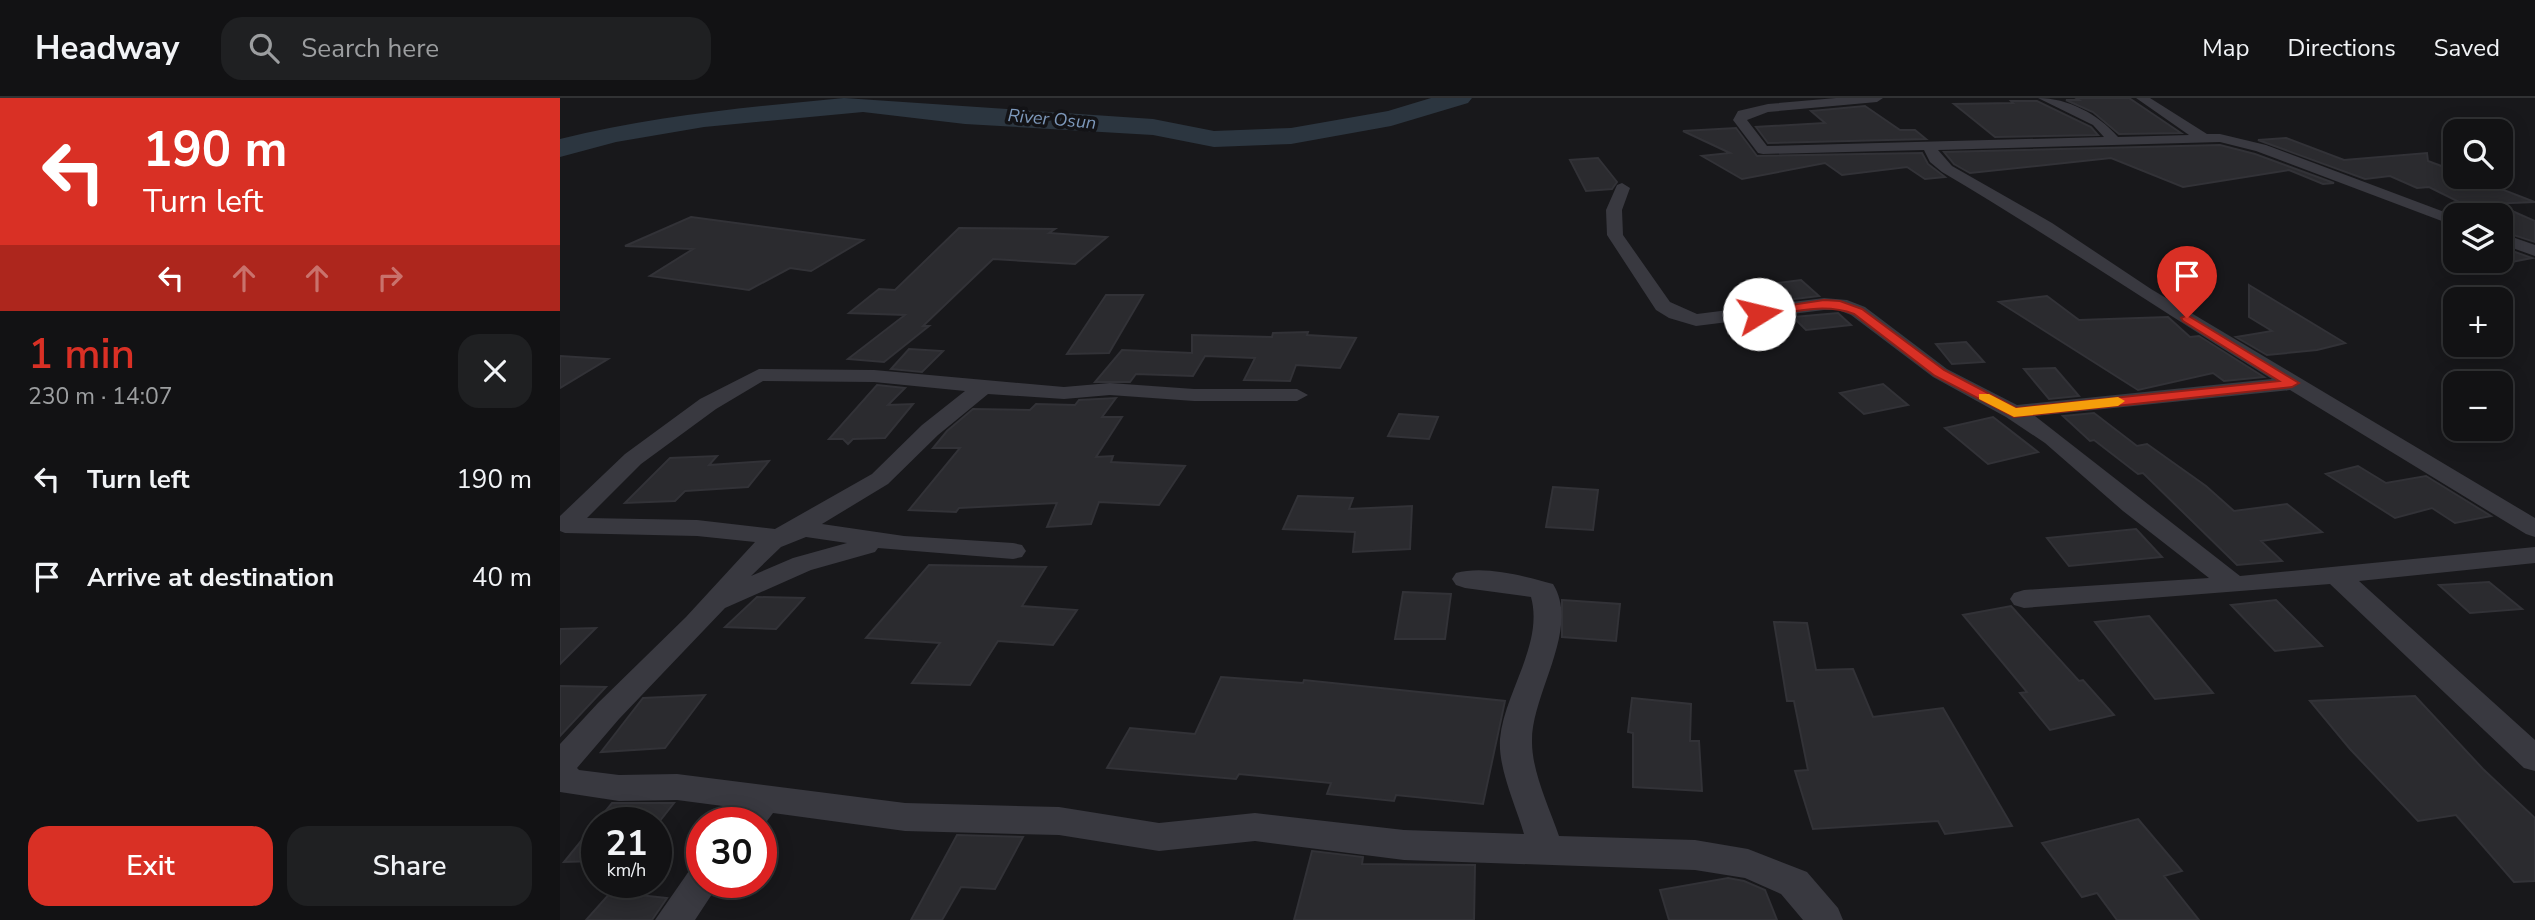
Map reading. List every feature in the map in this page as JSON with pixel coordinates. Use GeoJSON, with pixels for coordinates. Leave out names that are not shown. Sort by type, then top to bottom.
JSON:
{"type":"FeatureCollection","features":[{"type":"Feature","properties":{"kind":"street"},"geometry":{"type":"LineString","coordinates":[[1877,98],[1768,108],[1743,114],[1740,120],[1763,150],[2202,137],[2234,140],[2443,216]]}},
{"type":"Feature","properties":{"kind":"street"},"geometry":{"type":"LineString","coordinates":[[2044,98],[2098,122],[2114,140]]}},
{"type":"Feature","properties":{"kind":"street"},"geometry":{"type":"LineString","coordinates":[[2142,98],[2202,137]]}},
{"type":"Feature","properties":{"kind":"street"},"geometry":{"type":"LineString","coordinates":[[1929,146],[1935,159],[1947,169],[2046,226],[2145,293],[2535,529]]}},
{"type":"Feature","properties":{"kind":"street"},"geometry":{"type":"LineString","coordinates":[[1622,188],[1614,210],[1615,235],[1663,306],[1676,314],[1696,320],[1840,304],[1858,311],[1940,373],[2014,412],[2053,438],[2132,506],[2235,585]]}},
{"type":"Feature","properties":{"kind":"street"},"geometry":{"type":"LineString","coordinates":[[2513,243],[2535,251]]}},
{"type":"Feature","properties":{"kind":"street"},"geometry":{"type":"LineString","coordinates":[[1013,551],[786,533],[565,525],[633,459],[708,404],[759,375],[874,376],[1064,393],[1110,389],[1205,396],[1297,395]]}},
{"type":"Feature","properties":{"kind":"street"},"geometry":{"type":"LineString","coordinates":[[2014,412],[2292,383]]}},
{"type":"Feature","properties":{"kind":"street"},"geometry":{"type":"LineString","coordinates":[[747,807],[677,787],[618,788],[570,782],[560,769],[591,727],[699,622],[741,569],[786,533],[880,479],[930,430],[983,387]]}},
{"type":"Feature","properties":{"kind":"street"},"geometry":{"type":"LineString","coordinates":[[713,603],[802,564],[886,541]]}},
{"type":"Feature","properties":{"kind":"street"},"geometry":{"type":"LineString","coordinates":[[2024,599],[2235,585],[2535,555]]}},
{"type":"Feature","properties":{"kind":"street"},"geometry":{"type":"LineString","coordinates":[[2336,575],[2535,759]]}},
{"type":"Feature","properties":{"kind":"street"},"geometry":{"type":"LineString","coordinates":[[1465,579],[1543,590],[1546,596],[1546,627],[1515,741],[1546,849]]}},
{"type":"Feature","properties":{"kind":"street"},"geometry":{"type":"LineString","coordinates":[[777,811],[1059,821],[1159,836],[1255,827],[1404,845],[1695,855],[1748,864],[1794,883],[1825,920]]}},
{"type":"Feature","properties":{"kind":"street"},"geometry":{"type":"LineString","coordinates":[[673,920],[690,898]]}},
{"type":"Feature","properties":{"kind":"building"},"geometry":{"type":"Polygon","coordinates":[[[2076,98],[2129,98],[2181,133],[2119,134],[2093,112],[2066,100],[2079,100],[2076,98]]]}},
{"type":"Feature","properties":{"kind":"building"},"geometry":{"type":"Polygon","coordinates":[[[2011,101],[2037,101],[2091,127],[2098,135],[1995,137],[1954,104],[2013,103],[2011,101]]]}},
{"type":"Feature","properties":{"kind":"building"},"geometry":{"type":"Polygon","coordinates":[[[1865,106],[1900,130],[1915,130],[1926,139],[1768,143],[1756,127],[1825,123],[1811,111],[1865,106]]]}},
{"type":"Feature","properties":{"kind":"building"},"geometry":{"type":"Polygon","coordinates":[[[1736,128],[1757,156],[1922,153],[1928,164],[1945,177],[1925,179],[1907,167],[1842,175],[1825,163],[1742,179],[1702,156],[1730,153],[1683,131],[1736,128]]]}},
{"type":"Feature","properties":{"kind":"building"},"geometry":{"type":"Polygon","coordinates":[[[2286,138],[2344,160],[2427,153],[2428,161],[2443,167],[2443,189],[2501,189],[2535,202],[2461,203],[2429,187],[2417,188],[2390,176],[2365,179],[2258,140],[2286,138]]]}},
{"type":"Feature","properties":{"kind":"building"},"geometry":{"type":"Polygon","coordinates":[[[2220,145],[2255,154],[2334,183],[2323,184],[2289,170],[2183,187],[2111,158],[1970,173],[1954,164],[1944,152],[2220,145]]]}},
{"type":"Feature","properties":{"kind":"building"},"geometry":{"type":"Polygon","coordinates":[[[1598,158],[1617,182],[1612,189],[1586,191],[1570,160],[1598,158]]]}},
{"type":"Feature","properties":{"kind":"building"},"geometry":{"type":"Polygon","coordinates":[[[2513,211],[2535,221],[2535,242],[2513,235],[2513,211]]]}},
{"type":"Feature","properties":{"kind":"building"},"geometry":{"type":"Polygon","coordinates":[[[691,217],[863,240],[811,271],[790,268],[749,290],[650,276],[693,249],[625,246],[691,217]]]}},
{"type":"Feature","properties":{"kind":"building"},"geometry":{"type":"Polygon","coordinates":[[[959,228],[1055,229],[1049,233],[1107,237],[1075,264],[993,259],[923,326],[929,326],[884,362],[848,359],[905,315],[849,313],[879,289],[895,290],[959,228]]]}},
{"type":"Feature","properties":{"kind":"building"},"geometry":{"type":"Polygon","coordinates":[[[2513,251],[2532,258],[2513,262],[2513,251]]]}},
{"type":"Feature","properties":{"kind":"building"},"geometry":{"type":"Polygon","coordinates":[[[1801,280],[1819,296],[1778,301],[1763,285],[1801,280]]]}},
{"type":"Feature","properties":{"kind":"building"},"geometry":{"type":"Polygon","coordinates":[[[2249,285],[2345,343],[2317,350],[2267,355],[2236,337],[2272,331],[2249,317],[2249,285]]]}},
{"type":"Feature","properties":{"kind":"building"},"geometry":{"type":"Polygon","coordinates":[[[1106,295],[1143,295],[1109,353],[1067,354],[1106,295]]]}},
{"type":"Feature","properties":{"kind":"building"},"geometry":{"type":"Polygon","coordinates":[[[2047,296],[2079,320],[2168,317],[2190,337],[2199,336],[2264,377],[2224,381],[2213,373],[2138,390],[1999,302],[2047,296]]]}},
{"type":"Feature","properties":{"kind":"building"},"geometry":{"type":"Polygon","coordinates":[[[1838,313],[1851,325],[1806,330],[1793,317],[1838,313]]]}},
{"type":"Feature","properties":{"kind":"building"},"geometry":{"type":"Polygon","coordinates":[[[1308,332],[1307,335],[1356,338],[1340,368],[1296,365],[1290,381],[1244,380],[1255,358],[1205,356],[1193,376],[1136,374],[1130,382],[1095,382],[1122,350],[1192,353],[1192,335],[1272,337],[1273,333],[1308,332]]]}},
{"type":"Feature","properties":{"kind":"building"},"geometry":{"type":"Polygon","coordinates":[[[1966,342],[1984,362],[1952,364],[1936,344],[1966,342]]]}},
{"type":"Feature","properties":{"kind":"building"},"geometry":{"type":"Polygon","coordinates":[[[909,349],[943,351],[922,372],[891,369],[909,349]]]}},
{"type":"Feature","properties":{"kind":"building"},"geometry":{"type":"Polygon","coordinates":[[[560,356],[608,359],[560,388],[560,356]]]}},
{"type":"Feature","properties":{"kind":"building"},"geometry":{"type":"Polygon","coordinates":[[[2055,368],[2079,396],[2049,399],[2024,369],[2055,368]]]}},
{"type":"Feature","properties":{"kind":"building"},"geometry":{"type":"Polygon","coordinates":[[[1883,384],[1908,405],[1864,414],[1840,393],[1883,384]]]}},
{"type":"Feature","properties":{"kind":"building"},"geometry":{"type":"Polygon","coordinates":[[[877,385],[905,388],[888,405],[913,404],[885,438],[853,439],[848,444],[843,439],[829,439],[877,385]]]}},
{"type":"Feature","properties":{"kind":"building"},"geometry":{"type":"Polygon","coordinates":[[[1116,398],[1102,417],[1122,417],[1096,457],[1113,456],[1111,462],[1185,466],[1159,505],[1099,502],[1091,524],[1047,527],[1057,503],[959,508],[956,512],[909,510],[960,448],[933,448],[947,431],[973,409],[1030,410],[1036,404],[1075,405],[1079,400],[1116,398]]]}},
{"type":"Feature","properties":{"kind":"building"},"geometry":{"type":"Polygon","coordinates":[[[2094,413],[2137,446],[2147,444],[2206,486],[2234,511],[2287,504],[2322,532],[2261,541],[2282,561],[2237,565],[2143,473],[2138,474],[2094,440],[2090,441],[2063,416],[2094,413]]]}},
{"type":"Feature","properties":{"kind":"building"},"geometry":{"type":"Polygon","coordinates":[[[1399,414],[1438,417],[1429,439],[1388,436],[1399,414]]]}},
{"type":"Feature","properties":{"kind":"building"},"geometry":{"type":"Polygon","coordinates":[[[1993,417],[2038,452],[1988,464],[1945,428],[1993,417]]]}},
{"type":"Feature","properties":{"kind":"building"},"geometry":{"type":"Polygon","coordinates":[[[717,456],[709,465],[769,461],[748,487],[685,491],[675,501],[625,503],[670,458],[717,456]]]}},
{"type":"Feature","properties":{"kind":"building"},"geometry":{"type":"Polygon","coordinates":[[[2358,466],[2386,483],[2426,476],[2491,516],[2455,523],[2432,508],[2395,518],[2326,474],[2358,466]]]}},
{"type":"Feature","properties":{"kind":"building"},"geometry":{"type":"Polygon","coordinates":[[[1553,487],[1598,490],[1593,530],[1546,527],[1553,487]]]}},
{"type":"Feature","properties":{"kind":"building"},"geometry":{"type":"Polygon","coordinates":[[[1298,496],[1353,498],[1349,509],[1412,506],[1410,549],[1353,552],[1355,532],[1283,529],[1298,496]]]}},
{"type":"Feature","properties":{"kind":"building"},"geometry":{"type":"Polygon","coordinates":[[[2136,529],[2162,557],[2069,566],[2047,538],[2136,529]]]}},
{"type":"Feature","properties":{"kind":"building"},"geometry":{"type":"Polygon","coordinates":[[[929,565],[1046,567],[1022,606],[1077,610],[1053,645],[998,641],[970,685],[912,683],[940,643],[866,638],[929,565]]]}},
{"type":"Feature","properties":{"kind":"building"},"geometry":{"type":"Polygon","coordinates":[[[2489,582],[2522,609],[2470,613],[2439,585],[2489,582]]]}},
{"type":"Feature","properties":{"kind":"building"},"geometry":{"type":"Polygon","coordinates":[[[1403,592],[1451,594],[1445,639],[1395,639],[1403,592]]]}},
{"type":"Feature","properties":{"kind":"building"},"geometry":{"type":"Polygon","coordinates":[[[757,597],[804,598],[776,629],[725,627],[757,597]]]}},
{"type":"Feature","properties":{"kind":"building"},"geometry":{"type":"Polygon","coordinates":[[[1562,600],[1620,604],[1616,641],[1562,637],[1562,600]]]}},
{"type":"Feature","properties":{"kind":"building"},"geometry":{"type":"Polygon","coordinates":[[[2276,600],[2322,646],[2275,651],[2231,605],[2276,600]]]}},
{"type":"Feature","properties":{"kind":"building"},"geometry":{"type":"Polygon","coordinates":[[[2011,606],[2114,715],[2050,730],[2020,693],[2027,692],[1963,615],[2011,606]]]}},
{"type":"Feature","properties":{"kind":"building"},"geometry":{"type":"Polygon","coordinates":[[[2149,616],[2213,693],[2155,699],[2095,622],[2149,616]]]}},
{"type":"Feature","properties":{"kind":"building"},"geometry":{"type":"Polygon","coordinates":[[[1774,622],[1807,623],[1816,670],[1853,669],[1873,717],[1943,708],[2012,826],[1945,834],[1938,821],[1813,829],[1795,771],[1808,770],[1794,701],[1787,701],[1774,622]]]}},
{"type":"Feature","properties":{"kind":"building"},"geometry":{"type":"Polygon","coordinates":[[[596,628],[560,664],[560,629],[596,628]]]}},
{"type":"Feature","properties":{"kind":"building"},"geometry":{"type":"Polygon","coordinates":[[[1221,677],[1303,683],[1304,680],[1505,701],[1483,804],[1396,795],[1394,801],[1327,794],[1331,783],[1239,774],[1236,779],[1107,768],[1130,728],[1195,734],[1221,677]]]}},
{"type":"Feature","properties":{"kind":"building"},"geometry":{"type":"Polygon","coordinates":[[[560,686],[606,687],[560,736],[560,686]]]}},
{"type":"Feature","properties":{"kind":"building"},"geometry":{"type":"Polygon","coordinates":[[[705,695],[665,748],[601,752],[643,698],[705,695]]]}},
{"type":"Feature","properties":{"kind":"building"},"geometry":{"type":"Polygon","coordinates":[[[2415,696],[2483,769],[2535,818],[2535,881],[2514,882],[2456,815],[2418,821],[2350,749],[2310,701],[2415,696]]]}},
{"type":"Feature","properties":{"kind":"building"},"geometry":{"type":"Polygon","coordinates":[[[1632,698],[1691,704],[1690,741],[1699,741],[1702,791],[1633,787],[1633,733],[1628,732],[1632,698]]]}},
{"type":"Feature","properties":{"kind":"building"},"geometry":{"type":"Polygon","coordinates":[[[612,803],[674,803],[671,807],[609,807],[612,803]]]}},
{"type":"Feature","properties":{"kind":"building"},"geometry":{"type":"Polygon","coordinates":[[[2138,819],[2182,871],[2164,876],[2199,920],[2117,920],[2097,893],[2082,897],[2042,843],[2138,819]]]}},
{"type":"Feature","properties":{"kind":"building"},"geometry":{"type":"Polygon","coordinates":[[[957,835],[1023,837],[995,889],[961,887],[942,920],[911,920],[957,835]]]}},
{"type":"Feature","properties":{"kind":"building"},"geometry":{"type":"Polygon","coordinates":[[[581,841],[581,861],[564,862],[581,841]]]}},
{"type":"Feature","properties":{"kind":"building"},"geometry":{"type":"Polygon","coordinates":[[[1312,851],[1363,857],[1362,864],[1475,865],[1474,920],[1294,920],[1312,851]]]}},
{"type":"Feature","properties":{"kind":"building"},"geometry":{"type":"Polygon","coordinates":[[[1728,878],[1765,890],[1777,920],[1669,920],[1660,890],[1728,878]]]}},
{"type":"Feature","properties":{"kind":"building"},"geometry":{"type":"Polygon","coordinates":[[[606,898],[667,898],[652,920],[586,920],[606,898]]]}},
{"type":"Feature","properties":{"kind":"waterway","name":"River Osun"},"geometry":{"type":"LineString","coordinates":[[560,148],[615,134],[704,119],[863,104],[965,116],[1153,127],[1214,139],[1291,136],[1391,118],[1459,98]]}},
{"type":"Feature","properties":{"kind":"slow traffic"},"geometry":{"type":"LineString","coordinates":[[1984,397],[2014,412],[2118,401]]}},
{"type":"Feature","properties":{"kind":"route"},"geometry":{"type":"LineString","coordinates":[[1759,314],[1840,304],[1858,311],[1909,353],[1940,373],[2014,412],[2292,383],[2187,318]]}}]}
